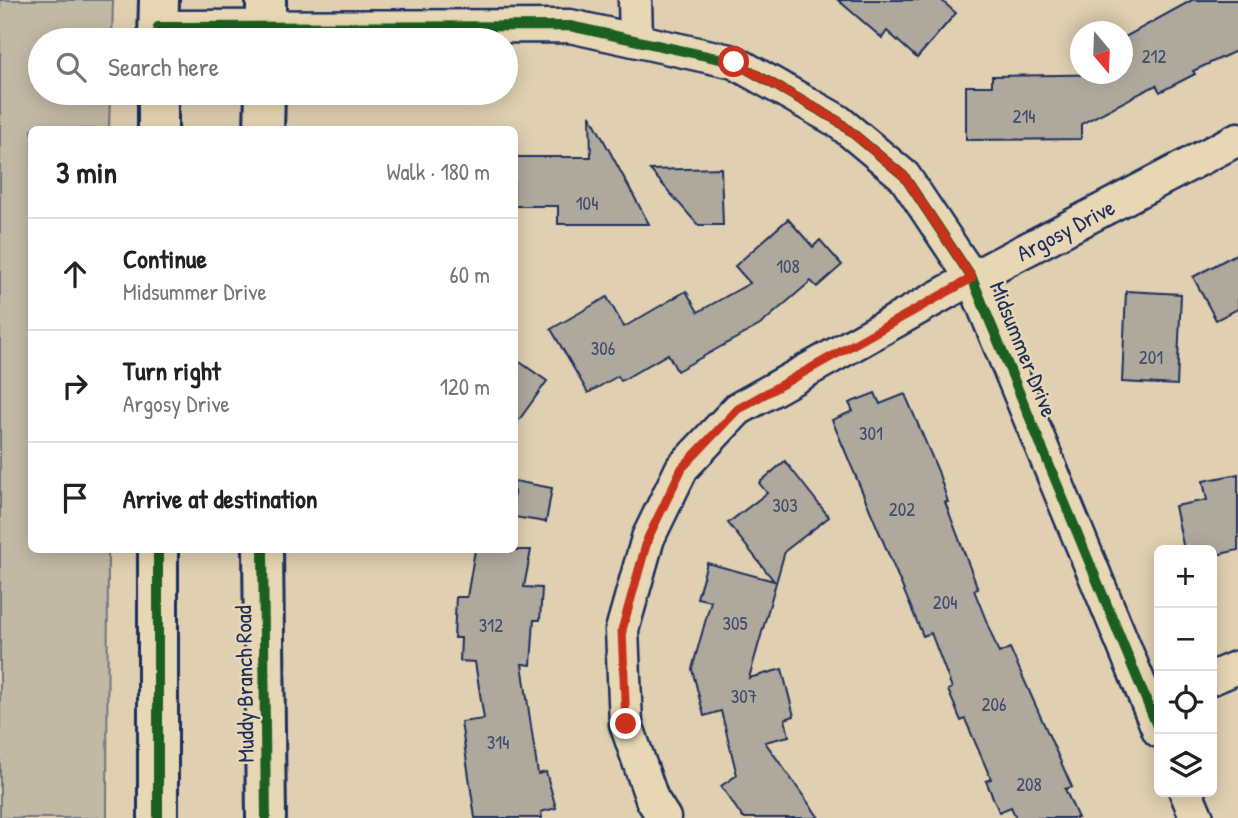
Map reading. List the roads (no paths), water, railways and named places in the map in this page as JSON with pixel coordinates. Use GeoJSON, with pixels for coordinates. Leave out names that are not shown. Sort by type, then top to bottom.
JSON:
{"type":"FeatureCollection","features":[{"type":"Feature","properties":{"kind":"main road"},"geometry":{"type":"LineString","coordinates":[[158,105],[158,126]]}},
{"type":"Feature","properties":{"kind":"main road"},"geometry":{"type":"LineString","coordinates":[[264,126],[265,105]]}},
{"type":"Feature","properties":{"kind":"main road"},"geometry":{"type":"LineString","coordinates":[[158,553],[158,818]]}},
{"type":"Feature","properties":{"kind":"main road","name":"Muddy Branch Road"},"geometry":{"type":"LineString","coordinates":[[263,553],[266,818]]}},
{"type":"Feature","properties":{"kind":"street"},"geometry":{"type":"LineString","coordinates":[[635,0],[636,38]]}},
{"type":"Feature","properties":{"kind":"street","name":"Midsummer Drive"},"geometry":{"type":"LineString","coordinates":[[158,22],[570,26],[636,38],[734,62],[838,121],[904,176],[972,278],[1154,708]]}},
{"type":"Feature","properties":{"kind":"street","name":"Argosy Drive"},"geometry":{"type":"LineString","coordinates":[[664,818],[652,799],[626,724],[622,630],[648,538],[682,468],[738,409],[972,278],[1238,139]]}},
{"type":"Feature","properties":{"kind":"street"},"geometry":{"type":"LineString","coordinates":[[1217,676],[1238,667]]}},
{"type":"Feature","properties":{"kind":"street"},"geometry":{"type":"LineString","coordinates":[[1188,797],[1197,818]]}}]}
